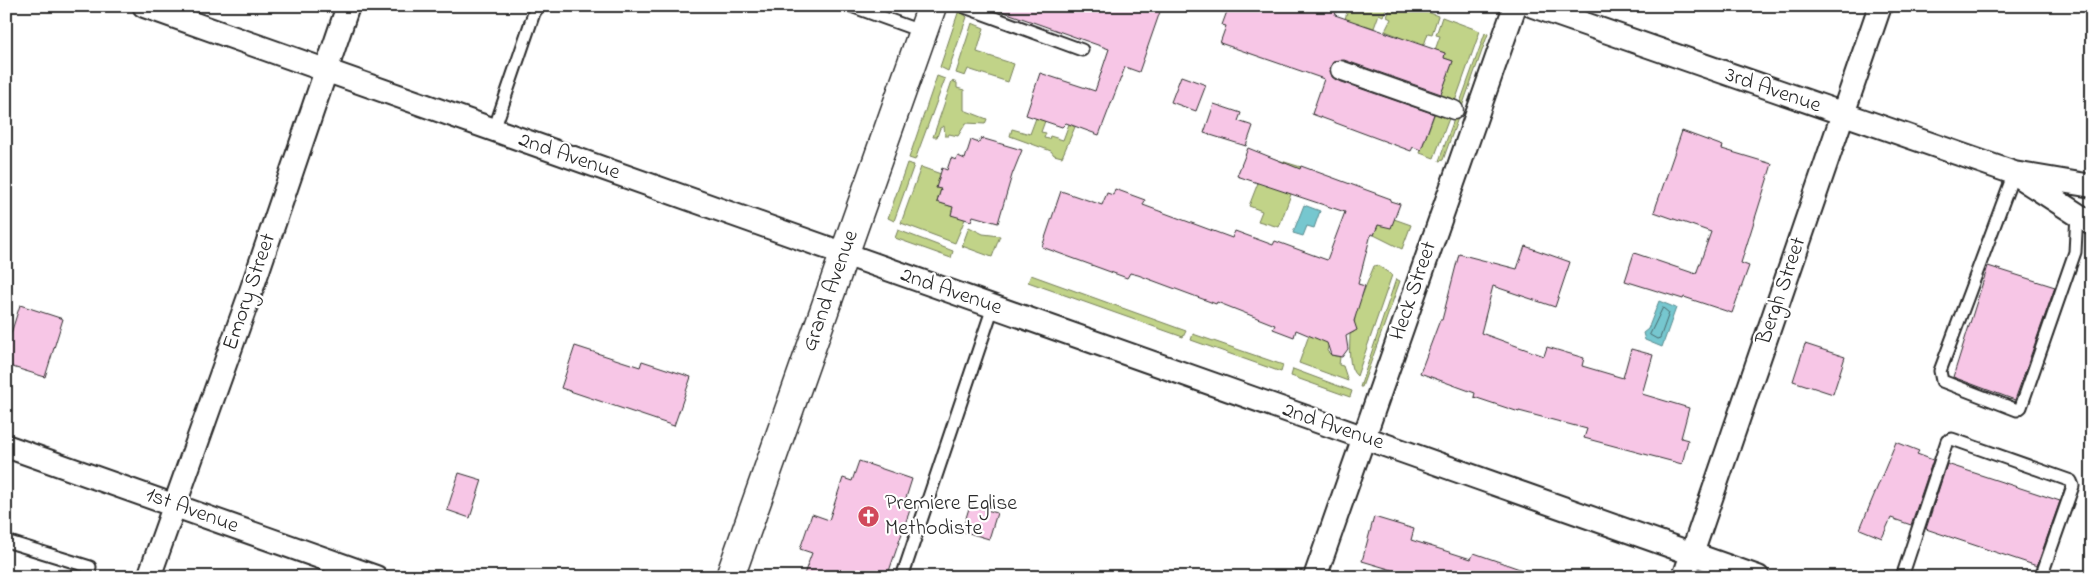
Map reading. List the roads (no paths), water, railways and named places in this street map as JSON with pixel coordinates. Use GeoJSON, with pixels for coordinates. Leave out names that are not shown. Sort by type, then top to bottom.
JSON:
{"type":"FeatureCollection","features":[{"type":"Feature","properties":{"kind":"street","name":"2nd Avenue"},"geometry":{"type":"LineString","coordinates":[[144,6],[1758,577]]}},
{"type":"Feature","properties":{"kind":"street","name":"Emory Street"},"geometry":{"type":"LineString","coordinates":[[149,577],[348,6]]}},
{"type":"Feature","properties":{"kind":"street","name":"Grand Avenue"},"geometry":{"type":"LineString","coordinates":[[730,577],[932,6]]}},
{"type":"Feature","properties":{"kind":"street","name":"Heck Street"},"geometry":{"type":"LineString","coordinates":[[1315,577],[1362,438],[1515,6]]}},
{"type":"Feature","properties":{"kind":"street","name":"3rd Avenue"},"geometry":{"type":"LineString","coordinates":[[1533,6],[1842,115],[2014,173],[2092,186]]}},
{"type":"Feature","properties":{"kind":"street","name":"Bergh Street"},"geometry":{"type":"LineString","coordinates":[[1684,577],[1880,6]]}},
{"type":"Feature","properties":{"kind":"street"},"geometry":{"type":"LineString","coordinates":[[1340,70],[1454,110]]}},
{"type":"Feature","properties":{"kind":"street","name":"3rd Avenue"},"geometry":{"type":"LineString","coordinates":[[2014,173],[2084,219]]}},
{"type":"Feature","properties":{"kind":"street","name":"1st Avenue"},"geometry":{"type":"LineString","coordinates":[[6,446],[175,504],[376,577]]}},
{"type":"Feature","properties":{"kind":"lane"},"geometry":{"type":"LineString","coordinates":[[494,130],[534,13],[539,6]]}},
{"type":"Feature","properties":{"kind":"lane"},"geometry":{"type":"LineString","coordinates":[[850,6],[923,32]]}},
{"type":"Feature","properties":{"kind":"lane"},"geometry":{"type":"LineString","coordinates":[[962,6],[1082,50]]}},
{"type":"Feature","properties":{"kind":"lane"},"geometry":{"type":"LineString","coordinates":[[2014,173],[1940,371],[1942,382],[2017,410],[2021,407],[2084,219]]}},
{"type":"Feature","properties":{"kind":"lane"},"geometry":{"type":"LineString","coordinates":[[902,577],[992,307]]}},
{"type":"Feature","properties":{"kind":"lane"},"geometry":{"type":"LineString","coordinates":[[1902,577],[1947,441],[1952,439],[2071,481],[2073,486],[2041,577]]}},
{"type":"Feature","properties":{"kind":"lane"},"geometry":{"type":"LineString","coordinates":[[6,541],[90,567],[87,577]]}},
{"type":"Feature","properties":{"kind":"water"},"geometry":{"type":"Polygon","coordinates":[[[1304,205],[1320,211],[1314,228],[1307,226],[1303,236],[1293,233],[1304,205]]]}},
{"type":"Feature","properties":{"kind":"water"},"geometry":{"type":"Polygon","coordinates":[[[1659,301],[1676,308],[1662,347],[1645,340],[1643,333],[1648,329],[1659,301]]]}},
{"type":"Feature","properties":{"kind":"place","name":"Premiere Eglise Methodiste"},"geometry":{"type":"Point","coordinates":[869,517]}}]}
